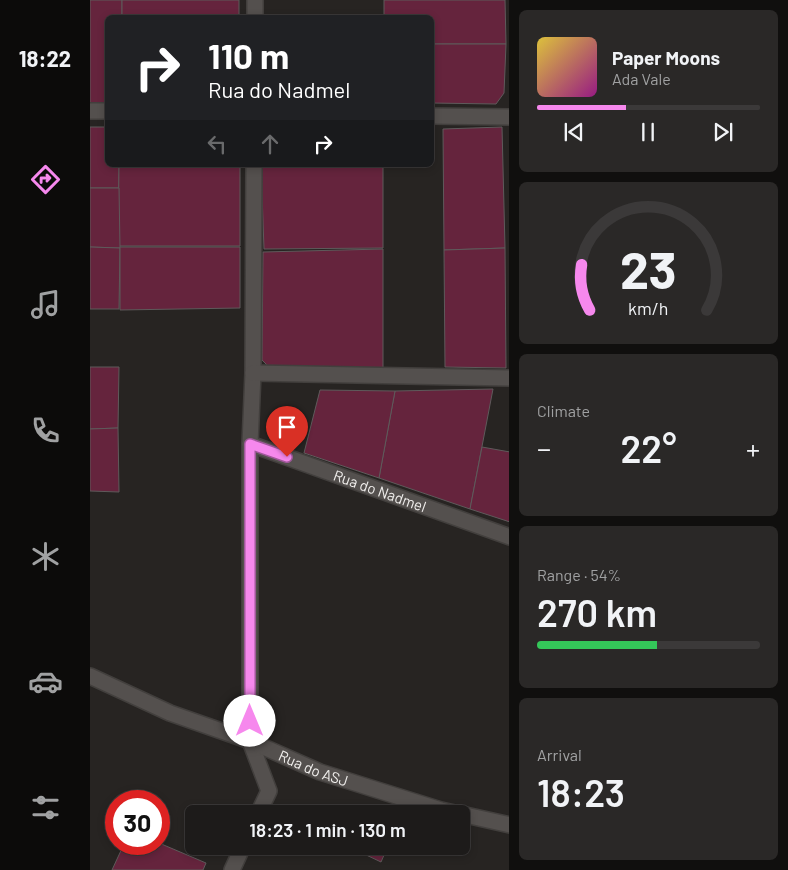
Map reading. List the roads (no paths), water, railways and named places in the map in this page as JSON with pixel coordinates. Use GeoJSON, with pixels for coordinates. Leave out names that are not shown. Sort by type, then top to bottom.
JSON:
{"type":"FeatureCollection","features":[{"type":"Feature","properties":{"kind":"street"},"geometry":{"type":"LineString","coordinates":[[255,0],[255,15]]}},
{"type":"Feature","properties":{"kind":"street"},"geometry":{"type":"LineString","coordinates":[[90,111],[105,111]]}},
{"type":"Feature","properties":{"kind":"street"},"geometry":{"type":"LineString","coordinates":[[434,116],[509,117]]}},
{"type":"Feature","properties":{"kind":"street"},"geometry":{"type":"LineString","coordinates":[[254,167],[253,373],[250,444],[250,741],[269,791],[262,805]]}},
{"type":"Feature","properties":{"kind":"street"},"geometry":{"type":"LineString","coordinates":[[253,373],[509,378]]}},
{"type":"Feature","properties":{"kind":"street","name":"Rua do Nadmel"},"geometry":{"type":"LineString","coordinates":[[250,444],[509,537]]}},
{"type":"Feature","properties":{"kind":"street","name":"Rua do ASJ"},"geometry":{"type":"LineString","coordinates":[[90,676],[170,712],[250,741],[320,772],[426,805]]}},
{"type":"Feature","properties":{"kind":"street","name":"Rua do ASJ"},"geometry":{"type":"LineString","coordinates":[[470,816],[509,825]]}},
{"type":"Feature","properties":{"kind":"street"},"geometry":{"type":"LineString","coordinates":[[232,870],[239,855]]}}]}
